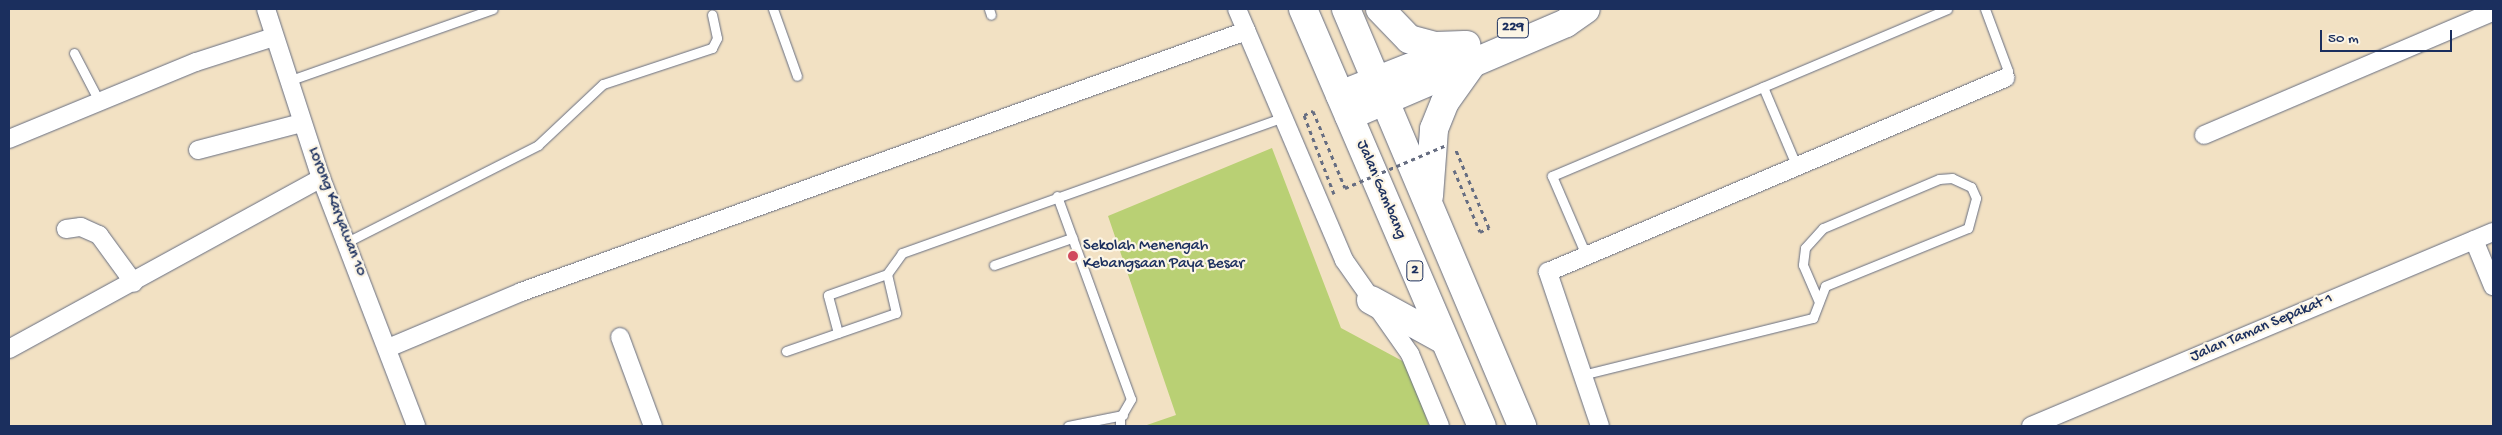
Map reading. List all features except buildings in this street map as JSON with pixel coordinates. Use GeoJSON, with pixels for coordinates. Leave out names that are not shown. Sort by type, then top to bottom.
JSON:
{"type":"FeatureCollection","features":[{"type":"Feature","properties":{"kind":"main road","name":"Jalan Gambang"},"geometry":{"type":"LineString","coordinates":[[1303,9],[1482,426]]}},
{"type":"Feature","properties":{"kind":"main road"},"geometry":{"type":"LineString","coordinates":[[1346,9],[1522,426]]}},
{"type":"Feature","properties":{"kind":"main road"},"geometry":{"type":"LineString","coordinates":[[1380,9],[1409,39],[1468,54],[1434,129],[1430,208]]}},
{"type":"Feature","properties":{"kind":"main road","name":"229"},"geometry":{"type":"LineString","coordinates":[[1344,105],[1572,13]]}},
{"type":"Feature","properties":{"kind":"main road"},"geometry":{"type":"LineString","coordinates":[[1372,300],[1444,340]]}},
{"type":"Feature","properties":{"kind":"street","name":"Lorong Karyawan 10"},"geometry":{"type":"LineString","coordinates":[[266,9],[321,178],[388,348],[410,421]]}},
{"type":"Feature","properties":{"kind":"street"},"geometry":{"type":"LineString","coordinates":[[1237,9],[1344,260],[1410,354],[1440,426]]}},
{"type":"Feature","properties":{"kind":"street"},"geometry":{"type":"LineString","coordinates":[[2204,135],[2493,12]]}},
{"type":"Feature","properties":{"kind":"street"},"geometry":{"type":"LineString","coordinates":[[388,348],[521,292],[1246,31]]}},
{"type":"Feature","properties":{"kind":"street"},"geometry":{"type":"LineString","coordinates":[[9,138],[99,101],[274,37]]}},
{"type":"Feature","properties":{"kind":"street"},"geometry":{"type":"LineString","coordinates":[[1600,426],[1547,277],[1548,272],[2006,78]]}},
{"type":"Feature","properties":{"kind":"street"},"geometry":{"type":"LineString","coordinates":[[198,150],[302,123]]}},
{"type":"Feature","properties":{"kind":"street"},"geometry":{"type":"LineString","coordinates":[[9,350],[134,283],[321,178]]}},
{"type":"Feature","properties":{"kind":"street"},"geometry":{"type":"LineString","coordinates":[[66,229],[81,227],[99,235],[134,283]]}},
{"type":"Feature","properties":{"kind":"street","name":"Jalan Taman Sepakat 1"},"geometry":{"type":"LineString","coordinates":[[2031,426],[2493,232]]}},
{"type":"Feature","properties":{"kind":"street"},"geometry":{"type":"LineString","coordinates":[[2474,240],[2493,286]]}},
{"type":"Feature","properties":{"kind":"street"},"geometry":{"type":"LineString","coordinates":[[620,337],[653,426]]}},
{"type":"Feature","properties":{"kind":"lane"},"geometry":{"type":"LineString","coordinates":[[288,80],[493,9]]}},
{"type":"Feature","properties":{"kind":"lane"},"geometry":{"type":"LineString","coordinates":[[773,9],[797,76]]}},
{"type":"Feature","properties":{"kind":"lane"},"geometry":{"type":"LineString","coordinates":[[1397,9],[1409,39]]}},
{"type":"Feature","properties":{"kind":"lane"},"geometry":{"type":"LineString","coordinates":[[1586,255],[1552,176],[1946,9]]}},
{"type":"Feature","properties":{"kind":"lane"},"geometry":{"type":"LineString","coordinates":[[1985,9],[2008,71],[2006,78]]}},
{"type":"Feature","properties":{"kind":"lane"},"geometry":{"type":"LineString","coordinates":[[347,242],[538,145],[602,84],[712,48],[717,38],[712,15]]}},
{"type":"Feature","properties":{"kind":"lane"},"geometry":{"type":"LineString","coordinates":[[74,53],[99,101]]}},
{"type":"Feature","properties":{"kind":"lane"},"geometry":{"type":"LineString","coordinates":[[1763,87],[1797,166]]}},
{"type":"Feature","properties":{"kind":"lane"},"geometry":{"type":"LineString","coordinates":[[838,332],[828,295],[887,274],[902,253],[1057,196],[1283,117]]}},
{"type":"Feature","properties":{"kind":"lane"},"geometry":{"type":"LineString","coordinates":[[1582,374],[1813,318],[1825,286],[1968,228],[1976,198],[1971,187],[1952,178],[1939,179],[1822,228],[1805,248],[1803,266],[1818,302]]}},
{"type":"Feature","properties":{"kind":"lane"},"geometry":{"type":"LineString","coordinates":[[1057,196],[1131,399],[1120,426]]}},
{"type":"Feature","properties":{"kind":"lane"},"geometry":{"type":"LineString","coordinates":[[994,265],[1072,238]]}},
{"type":"Feature","properties":{"kind":"lane"},"geometry":{"type":"LineString","coordinates":[[786,351],[896,314],[887,274]]}},
{"type":"Feature","properties":{"kind":"lane"},"geometry":{"type":"LineString","coordinates":[[1068,426],[1123,415]]}},
{"type":"Feature","properties":{"kind":"path"},"geometry":{"type":"LineString","coordinates":[[1337,193],[1304,115],[1313,111],[1345,188],[1444,146],[1448,155]]}},
{"type":"Feature","properties":{"kind":"path"},"geometry":{"type":"LineString","coordinates":[[1451,163],[1480,232],[1489,228],[1456,150]]}},
{"type":"Feature","properties":{"kind":"green space"},"geometry":{"type":"Polygon","coordinates":[[[1272,148],[1341,328],[1408,364],[1429,426],[1144,426],[1176,415],[1108,216],[1272,148]]]}},
{"type":"Feature","properties":{"kind":"place","name":"Sekolah Menengah Kebangsaan Paya Besar"},"geometry":{"type":"Point","coordinates":[1073,256]}}]}
